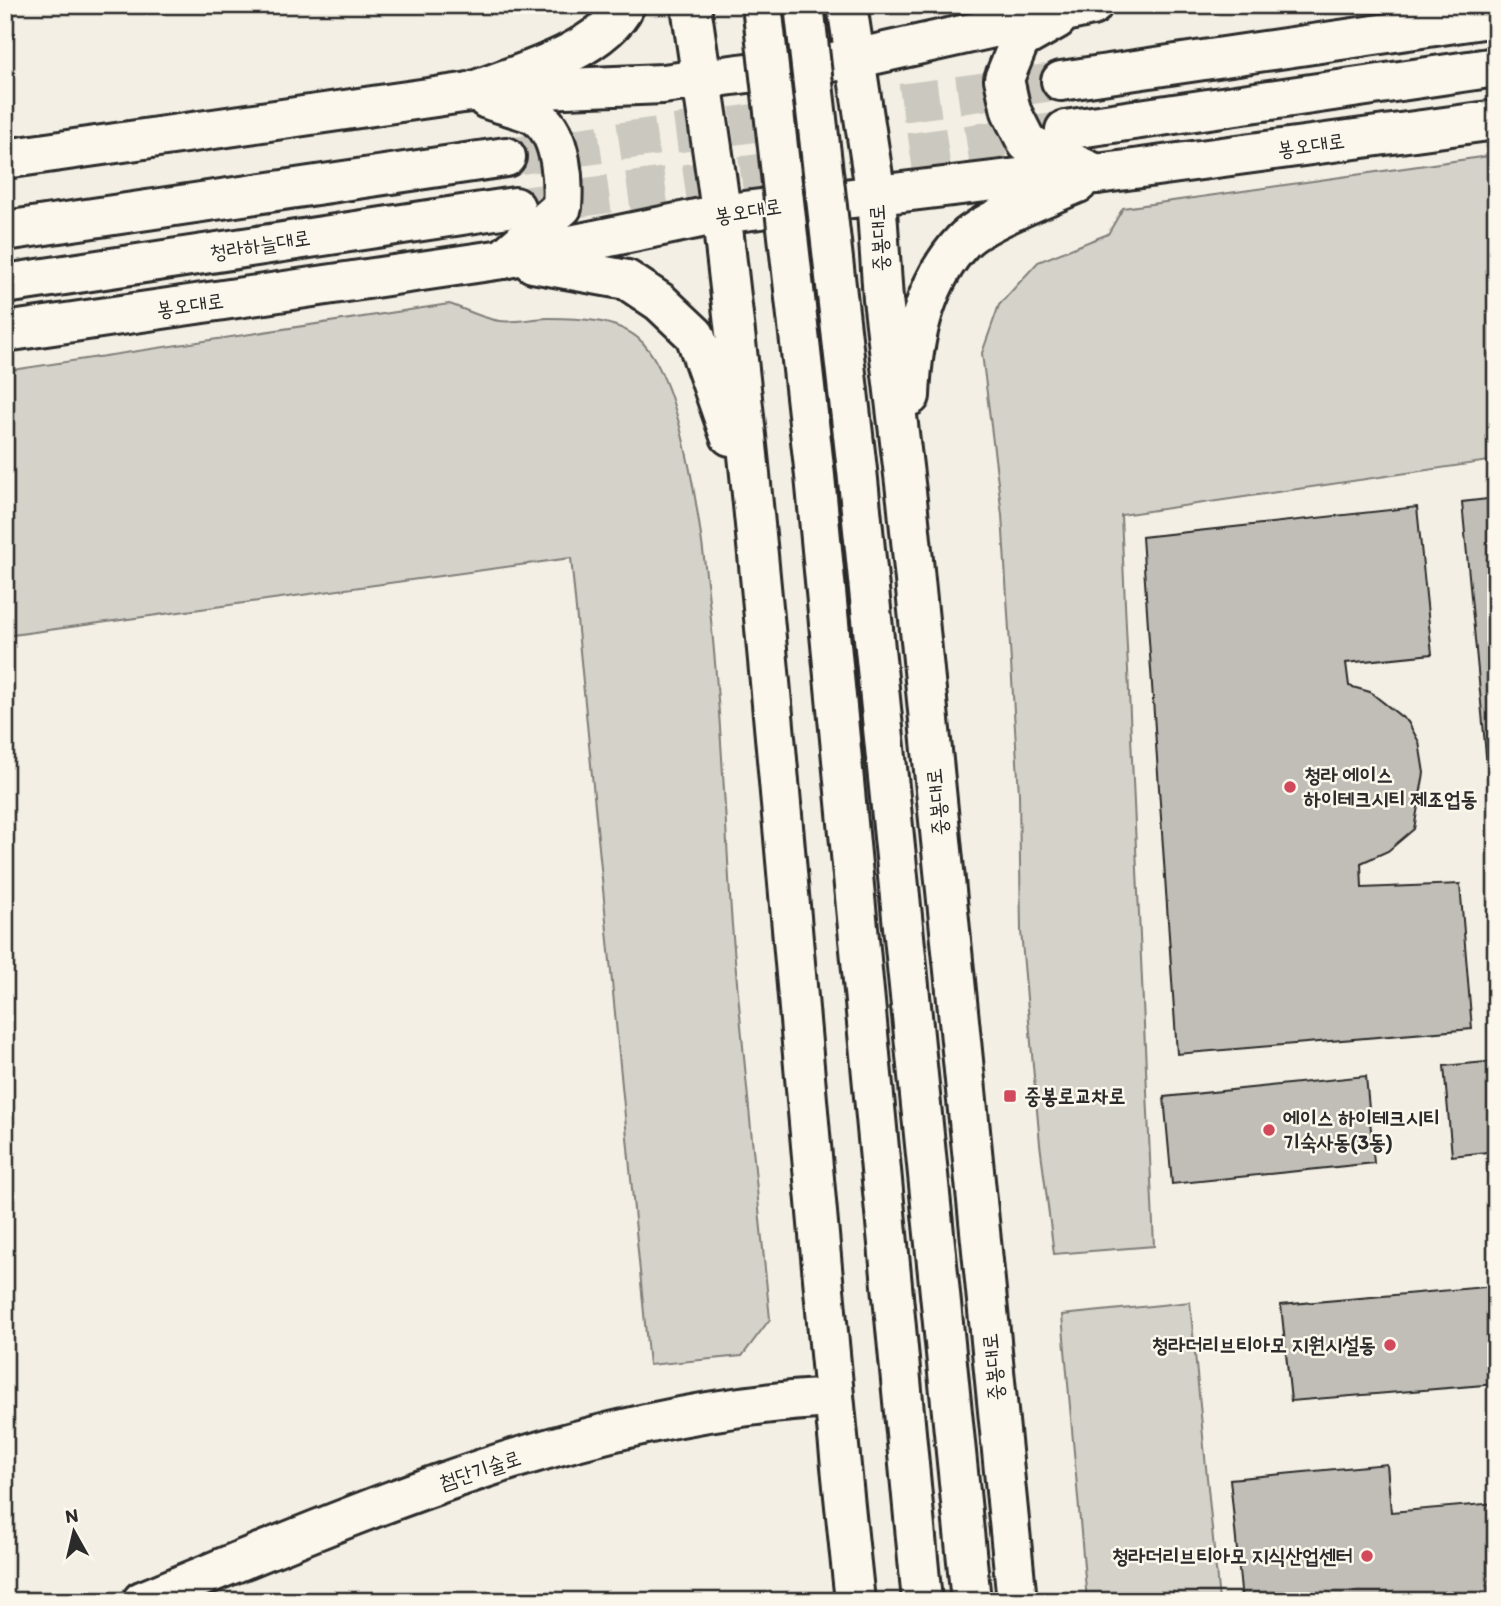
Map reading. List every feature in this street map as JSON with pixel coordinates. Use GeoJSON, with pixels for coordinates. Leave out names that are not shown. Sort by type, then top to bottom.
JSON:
{"type":"FeatureCollection","features":[{"type":"Feature","properties":{"kind":"main road"},"geometry":{"type":"LineString","coordinates":[[470,92],[561,58],[617,23],[625,5]]}},
{"type":"Feature","properties":{"kind":"main road"},"geometry":{"type":"LineString","coordinates":[[691,5],[720,214],[753,502],[833,1398],[855,1601]]}},
{"type":"Feature","properties":{"kind":"main road"},"geometry":{"type":"LineString","coordinates":[[762,5],[815,476],[922,1601]]}},
{"type":"Feature","properties":{"kind":"main road"},"geometry":{"type":"LineString","coordinates":[[804,5],[857,470],[971,1601]]}},
{"type":"Feature","properties":{"kind":"main road","name":"중봉대로"},"geometry":{"type":"LineString","coordinates":[[847,5],[876,196],[883,299],[907,500],[1017,1601]]}},
{"type":"Feature","properties":{"kind":"main road"},"geometry":{"type":"LineString","coordinates":[[5,159],[470,92],[663,84],[854,59],[1076,6]]}},
{"type":"Feature","properties":{"kind":"main road"},"geometry":{"type":"LineString","coordinates":[[1076,6],[1020,40],[1004,79],[1010,111],[1027,143],[1097,174]]}},
{"type":"Feature","properties":{"kind":"main road"},"geometry":{"type":"LineString","coordinates":[[1061,81],[1496,17]]}},
{"type":"Feature","properties":{"kind":"main road"},"geometry":{"type":"LineString","coordinates":[[1065,130],[1496,67]]}},
{"type":"Feature","properties":{"kind":"main road"},"geometry":{"type":"LineString","coordinates":[[470,92],[540,118],[556,146],[565,177],[562,207],[503,259]]}},
{"type":"Feature","properties":{"kind":"main road","name":"봉오대로"},"geometry":{"type":"LineString","coordinates":[[5,332],[503,259],[720,214],[834,198],[876,196],[1026,177],[1097,174],[1496,120]]}},
{"type":"Feature","properties":{"kind":"main road"},"geometry":{"type":"LineString","coordinates":[[5,231],[506,157]]}},
{"type":"Feature","properties":{"kind":"main road"},"geometry":{"type":"LineString","coordinates":[[907,500],[910,390],[918,327],[934,280],[964,240],[1019,209],[1097,174]]}},
{"type":"Feature","properties":{"kind":"main road","name":"청라하늘대로"},"geometry":{"type":"LineString","coordinates":[[5,284],[515,207]]}},
{"type":"Feature","properties":{"kind":"main road"},"geometry":{"type":"LineString","coordinates":[[503,259],[563,266],[627,280],[660,302],[695,335],[753,502]]}},
{"type":"Feature","properties":{"kind":"main road","name":"첨단기술로"},"geometry":{"type":"LineString","coordinates":[[142,1601],[473,1469],[629,1425],[773,1400],[833,1398]]}},
{"type":"Feature","properties":{"kind":"shaded area"},"geometry":{"type":"Polygon","coordinates":[[[1496,155],[1496,460],[1121,515],[1154,1246],[1054,1254],[1040,1144],[1021,931],[1019,794],[1002,515],[982,353],[999,305],[1038,262],[1108,234],[1123,208],[1496,155]]]}},
{"type":"Feature","properties":{"kind":"shaded area"},"geometry":{"type":"Polygon","coordinates":[[[449,304],[500,321],[584,319],[630,332],[639,339],[664,379],[684,444],[699,525],[711,616],[732,925],[770,1319],[742,1356],[649,1365],[571,558],[5,636],[5,371],[449,304]]]}},
{"type":"Feature","properties":{"kind":"shaded area"},"geometry":{"type":"Polygon","coordinates":[[[1190,1302],[1219,1601],[1087,1601],[1062,1315],[1190,1302]]]}},
{"type":"Feature","properties":{"kind":"building"},"geometry":{"type":"Polygon","coordinates":[[[1496,498],[1496,861],[1462,502],[1496,498]]]}},
{"type":"Feature","properties":{"kind":"building","name":"청라 에이스 하이테크시티 제조업동"},"geometry":{"type":"Polygon","coordinates":[[[1417,507],[1432,654],[1346,663],[1349,686],[1370,692],[1408,722],[1419,742],[1424,773],[1414,829],[1388,851],[1361,863],[1362,888],[1460,884],[1472,1029],[1177,1054],[1142,537],[1417,507]]]}},
{"type":"Feature","properties":{"kind":"building"},"geometry":{"type":"Polygon","coordinates":[[[1496,1061],[1496,1151],[1452,1156],[1444,1066],[1496,1061]]]}},
{"type":"Feature","properties":{"kind":"building","name":"에이스 하이테크시티 기숙사동(3동)"},"geometry":{"type":"Polygon","coordinates":[[[1366,1076],[1374,1163],[1172,1184],[1164,1097],[1366,1076]]]}},
{"type":"Feature","properties":{"kind":"building","name":"청라더리브티아모 지원시설동"},"geometry":{"type":"Polygon","coordinates":[[[1496,1286],[1496,1384],[1291,1401],[1281,1305],[1496,1286]]]}},
{"type":"Feature","properties":{"kind":"building","name":"청라더리브티아모 지식산업센터"},"geometry":{"type":"Polygon","coordinates":[[[1387,1464],[1391,1512],[1496,1503],[1496,1601],[1242,1601],[1230,1479],[1387,1464]]]}},
{"type":"Feature","properties":{"kind":"tunnel"},"geometry":{"type":"LineString","coordinates":[[506,157],[1061,81]]}},
{"type":"Feature","properties":{"kind":"tunnel"},"geometry":{"type":"LineString","coordinates":[[515,207],[1054,132]]}},
{"type":"Feature","properties":{"kind":"place","name":"청라 에이스 하이테크시티 제조업동"},"geometry":{"type":"Point","coordinates":[1290,787]}},
{"type":"Feature","properties":{"kind":"place","name":"중봉로교차로"},"geometry":{"type":"Point","coordinates":[1010,1096]}},
{"type":"Feature","properties":{"kind":"place","name":"에이스 하이테크시티 기숙사동(3동)"},"geometry":{"type":"Point","coordinates":[1269,1130]}},
{"type":"Feature","properties":{"kind":"place","name":"청라더리브티아모 지원시설동"},"geometry":{"type":"Point","coordinates":[1390,1345]}},
{"type":"Feature","properties":{"kind":"place","name":"청라더리브티아모 지식산업센터"},"geometry":{"type":"Point","coordinates":[1367,1556]}}]}
